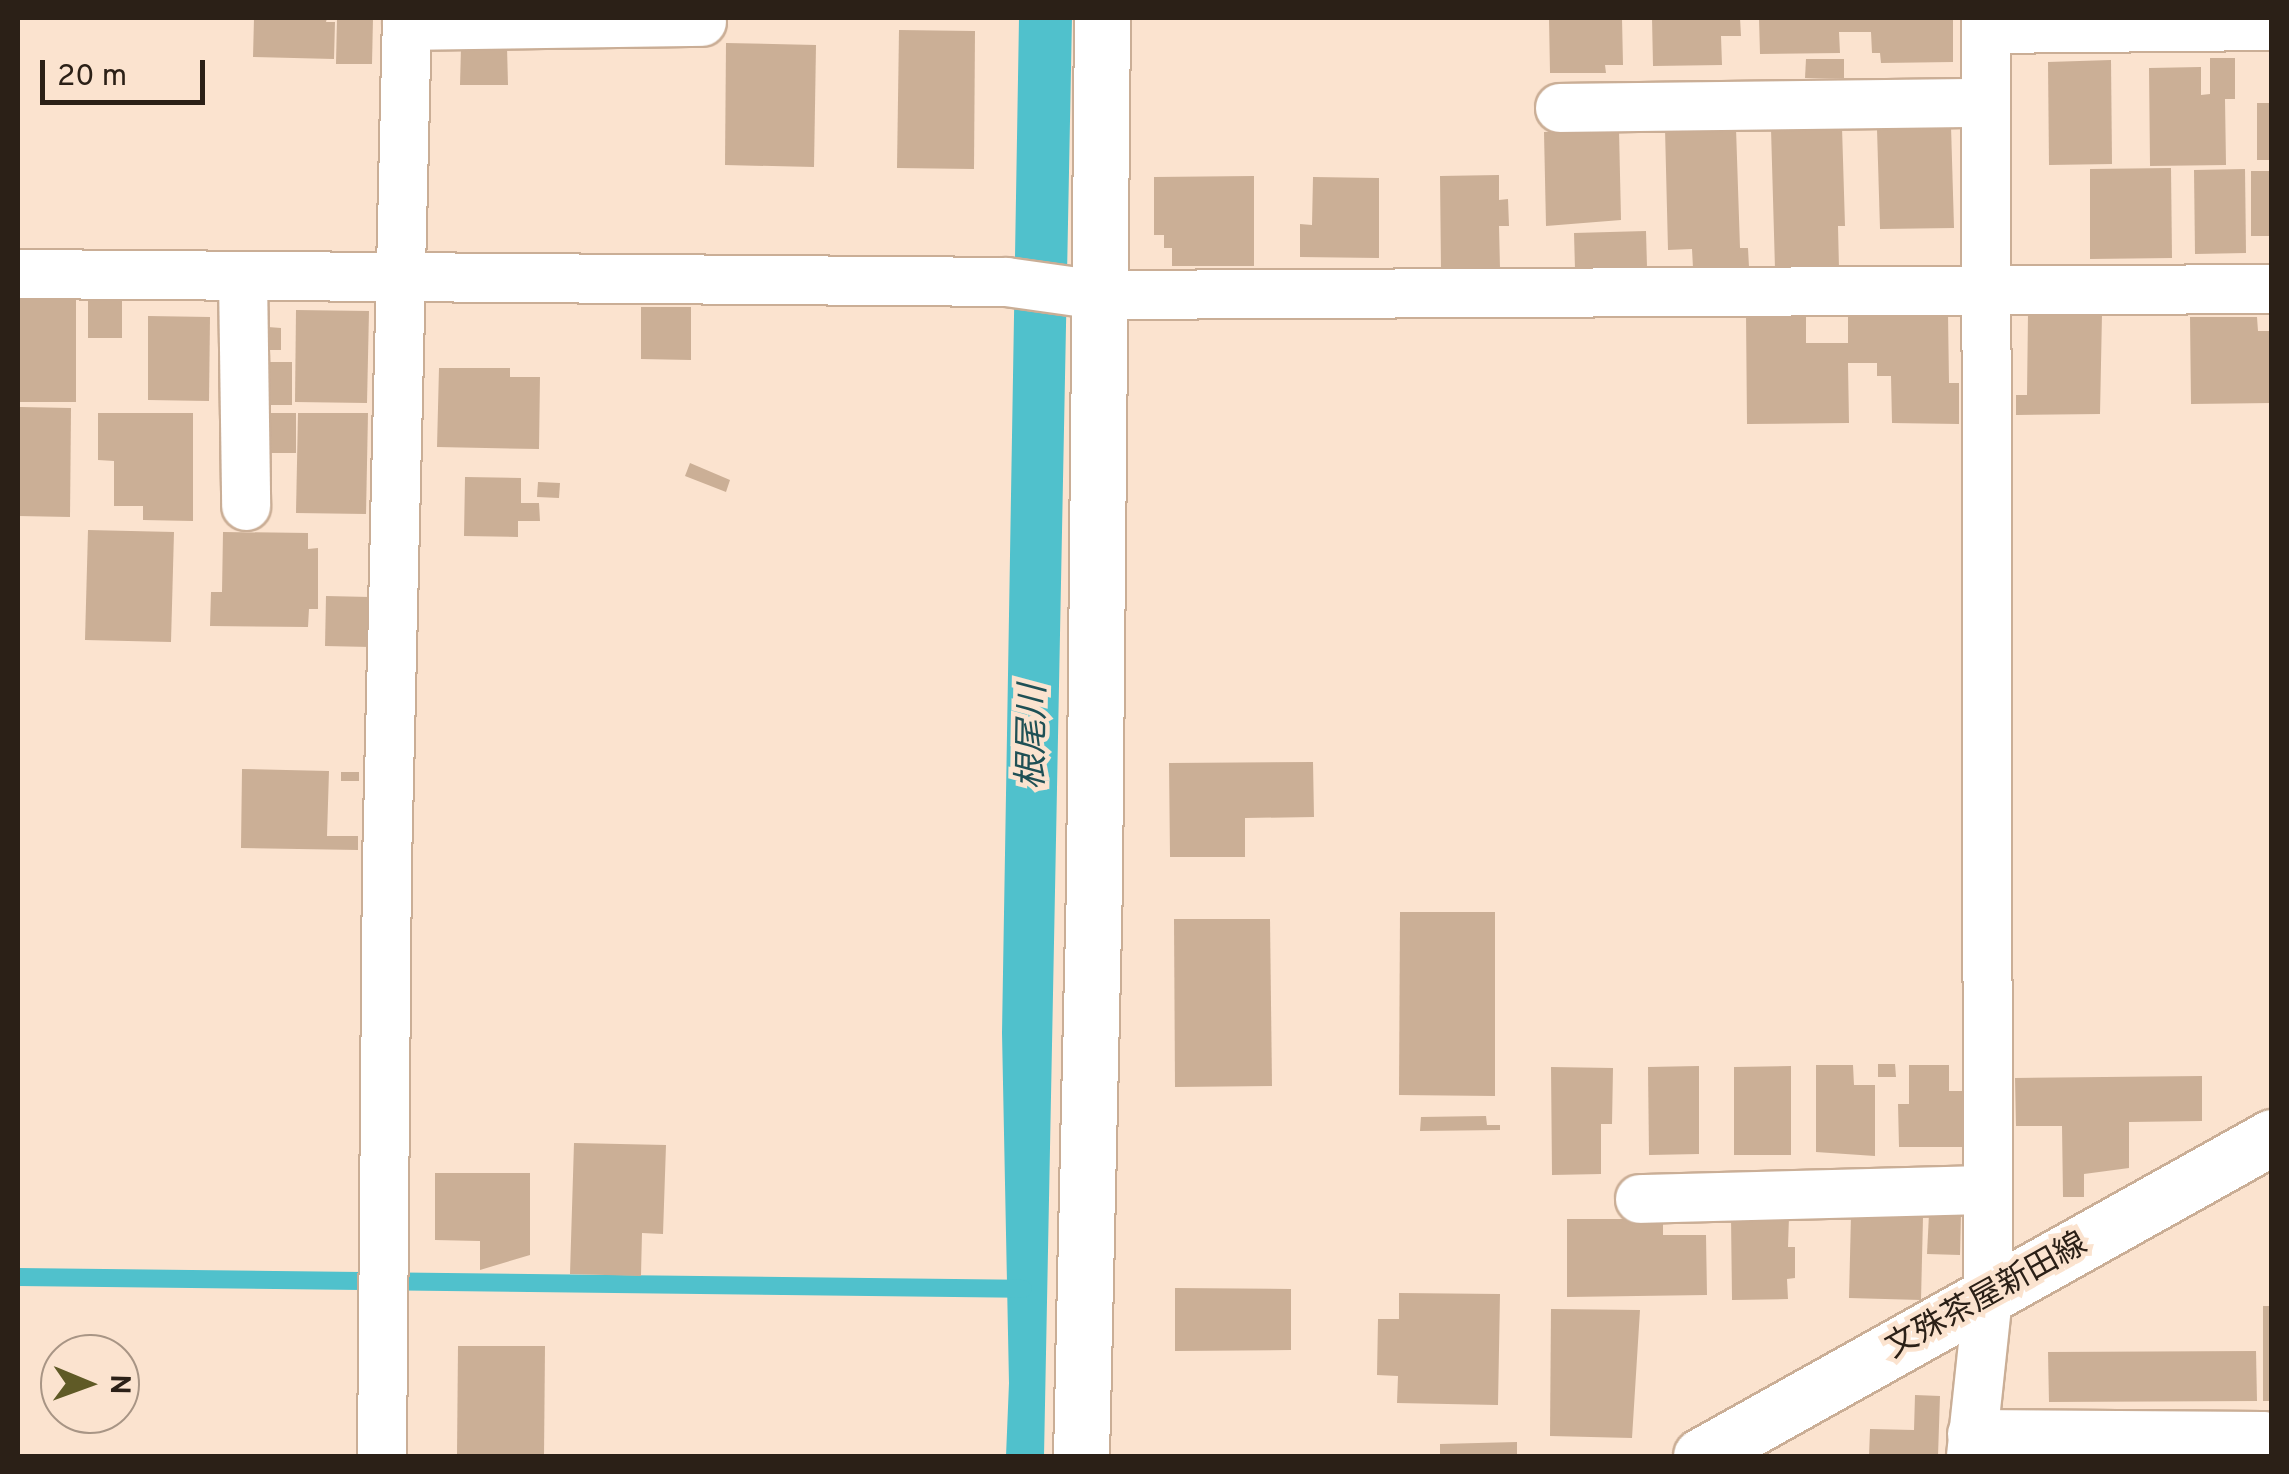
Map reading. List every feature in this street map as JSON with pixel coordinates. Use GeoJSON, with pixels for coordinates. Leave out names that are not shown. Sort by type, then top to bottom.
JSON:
{"type":"FeatureCollection","features":[{"type":"Feature","properties":{"kind":"street"},"geometry":{"type":"LineString","coordinates":[[1081,1456],[1094,881],[1085,293],[1102,18]]}},
{"type":"Feature","properties":{"kind":"street"},"geometry":{"type":"LineString","coordinates":[[382,1456],[387,864],[407,22],[702,22]]}},
{"type":"Feature","properties":{"kind":"street"},"geometry":{"type":"LineString","coordinates":[[2262,1456],[2262,1436],[1971,1446],[1988,1297],[1986,23],[2272,26]]}},
{"type":"Feature","properties":{"kind":"street"},"geometry":{"type":"LineString","coordinates":[[1560,108],[1986,103]]}},
{"type":"Feature","properties":{"kind":"street"},"geometry":{"type":"LineString","coordinates":[[18,274],[1006,282],[1085,293],[2272,288]]}},
{"type":"Feature","properties":{"kind":"street"},"geometry":{"type":"LineString","coordinates":[[243,276],[246,506]]}},
{"type":"Feature","properties":{"kind":"street","name":"文殊茶屋新田線"},"geometry":{"type":"LineString","coordinates":[[1701,1456],[2272,1137]]}},
{"type":"Feature","properties":{"kind":"street"},"geometry":{"type":"LineString","coordinates":[[1640,1199],[1988,1190]]}},
{"type":"Feature","properties":{"kind":"water","name":"根尾川"},"geometry":{"type":"Polygon","coordinates":[[[1019,18],[1072,18],[1044,1456],[1006,1456],[1009,1383],[1002,1033],[1019,18]]]}},
{"type":"Feature","properties":{"kind":"building"},"geometry":{"type":"Polygon","coordinates":[[[254,18],[327,18],[326,22],[335,22],[334,59],[253,57],[254,18]]]}},
{"type":"Feature","properties":{"kind":"building"},"geometry":{"type":"Polygon","coordinates":[[[337,18],[373,18],[372,64],[336,64],[337,18]]]}},
{"type":"Feature","properties":{"kind":"building"},"geometry":{"type":"Polygon","coordinates":[[[1549,18],[1622,18],[1623,65],[1605,65],[1606,73],[1550,73],[1549,18]]]}},
{"type":"Feature","properties":{"kind":"building"},"geometry":{"type":"Polygon","coordinates":[[[1652,18],[1740,18],[1741,36],[1721,36],[1722,65],[1653,66],[1652,18]]]}},
{"type":"Feature","properties":{"kind":"building"},"geometry":{"type":"Polygon","coordinates":[[[1759,18],[1953,18],[1953,62],[1881,63],[1880,53],[1872,53],[1871,32],[1839,32],[1840,53],[1760,54],[1759,18]]]}},
{"type":"Feature","properties":{"kind":"building"},"geometry":{"type":"Polygon","coordinates":[[[899,30],[975,31],[974,169],[897,168],[899,30]]]}},
{"type":"Feature","properties":{"kind":"building"},"geometry":{"type":"Polygon","coordinates":[[[726,43],[816,45],[814,167],[725,165],[726,43]]]}},
{"type":"Feature","properties":{"kind":"building"},"geometry":{"type":"Polygon","coordinates":[[[507,47],[508,85],[460,85],[461,48],[507,47]]]}},
{"type":"Feature","properties":{"kind":"building"},"geometry":{"type":"Polygon","coordinates":[[[2210,58],[2235,58],[2235,99],[2225,99],[2226,165],[2150,166],[2149,68],[2201,67],[2201,95],[2210,94],[2210,58]]]}},
{"type":"Feature","properties":{"kind":"building"},"geometry":{"type":"Polygon","coordinates":[[[1806,59],[1844,59],[1844,78],[1805,78],[1806,59]]]}},
{"type":"Feature","properties":{"kind":"building"},"geometry":{"type":"Polygon","coordinates":[[[2111,60],[2112,164],[2049,165],[2048,62],[2111,60]]]}},
{"type":"Feature","properties":{"kind":"building"},"geometry":{"type":"Polygon","coordinates":[[[2257,103],[2272,103],[2272,160],[2257,160],[2257,103]]]}},
{"type":"Feature","properties":{"kind":"building"},"geometry":{"type":"Polygon","coordinates":[[[1951,126],[1954,228],[1880,229],[1877,129],[1951,126]]]}},
{"type":"Feature","properties":{"kind":"building"},"geometry":{"type":"Polygon","coordinates":[[[1842,127],[1845,226],[1838,226],[1839,268],[1775,269],[1771,129],[1842,127]]]}},
{"type":"Feature","properties":{"kind":"building"},"geometry":{"type":"Polygon","coordinates":[[[1736,128],[1740,248],[1748,248],[1749,267],[1693,268],[1692,249],[1668,250],[1665,129],[1736,128]]]}},
{"type":"Feature","properties":{"kind":"building"},"geometry":{"type":"Polygon","coordinates":[[[1619,130],[1621,220],[1546,226],[1544,132],[1619,130]]]}},
{"type":"Feature","properties":{"kind":"building"},"geometry":{"type":"Polygon","coordinates":[[[2171,168],[2172,258],[2090,259],[2090,169],[2171,168]]]}},
{"type":"Feature","properties":{"kind":"building"},"geometry":{"type":"Polygon","coordinates":[[[2245,169],[2246,253],[2195,254],[2194,170],[2245,169]]]}},
{"type":"Feature","properties":{"kind":"building"},"geometry":{"type":"Polygon","coordinates":[[[2251,171],[2272,171],[2272,236],[2251,236],[2251,171]]]}},
{"type":"Feature","properties":{"kind":"building"},"geometry":{"type":"Polygon","coordinates":[[[1499,175],[1499,200],[1508,199],[1509,226],[1499,226],[1500,268],[1441,269],[1440,176],[1499,175]]]}},
{"type":"Feature","properties":{"kind":"building"},"geometry":{"type":"Polygon","coordinates":[[[1254,176],[1254,266],[1172,266],[1172,248],[1164,248],[1164,235],[1154,235],[1154,177],[1254,176]]]}},
{"type":"Feature","properties":{"kind":"building"},"geometry":{"type":"Polygon","coordinates":[[[1313,177],[1379,178],[1379,258],[1300,257],[1300,224],[1312,225],[1313,177]]]}},
{"type":"Feature","properties":{"kind":"building"},"geometry":{"type":"Polygon","coordinates":[[[1646,231],[1647,267],[1575,269],[1574,233],[1646,231]]]}},
{"type":"Feature","properties":{"kind":"building"},"geometry":{"type":"Polygon","coordinates":[[[88,295],[122,295],[122,338],[88,338],[88,295]]]}},
{"type":"Feature","properties":{"kind":"building"},"geometry":{"type":"Polygon","coordinates":[[[18,296],[76,296],[76,402],[18,402],[18,296]]]}},
{"type":"Feature","properties":{"kind":"building"},"geometry":{"type":"Polygon","coordinates":[[[641,307],[691,307],[691,360],[641,359],[641,307]]]}},
{"type":"Feature","properties":{"kind":"building"},"geometry":{"type":"Polygon","coordinates":[[[296,310],[369,311],[367,403],[295,402],[296,310]]]}},
{"type":"Feature","properties":{"kind":"building"},"geometry":{"type":"Polygon","coordinates":[[[1806,313],[1806,343],[1848,343],[1848,314],[1948,313],[1949,383],[1959,383],[1959,424],[1892,423],[1891,376],[1877,376],[1877,363],[1848,363],[1849,423],[1747,424],[1746,314],[1806,313]]]}},
{"type":"Feature","properties":{"kind":"building"},"geometry":{"type":"Polygon","coordinates":[[[2028,313],[2102,314],[2100,414],[2016,415],[2016,395],[2027,395],[2028,313]]]}},
{"type":"Feature","properties":{"kind":"building"},"geometry":{"type":"Polygon","coordinates":[[[148,316],[210,317],[209,401],[148,400],[148,316]]]}},
{"type":"Feature","properties":{"kind":"building"},"geometry":{"type":"Polygon","coordinates":[[[2190,317],[2257,317],[2258,331],[2272,331],[2272,403],[2191,404],[2190,317]]]}},
{"type":"Feature","properties":{"kind":"building"},"geometry":{"type":"Polygon","coordinates":[[[268,327],[281,328],[281,350],[268,350],[268,327]]]}},
{"type":"Feature","properties":{"kind":"building"},"geometry":{"type":"Polygon","coordinates":[[[260,362],[292,362],[292,405],[261,405],[260,362]]]}},
{"type":"Feature","properties":{"kind":"building"},"geometry":{"type":"Polygon","coordinates":[[[439,368],[510,368],[510,377],[540,377],[539,449],[437,447],[439,368]]]}},
{"type":"Feature","properties":{"kind":"building"},"geometry":{"type":"Polygon","coordinates":[[[20,407],[71,408],[70,517],[18,516],[20,407]]]}},
{"type":"Feature","properties":{"kind":"building"},"geometry":{"type":"Polygon","coordinates":[[[98,413],[193,413],[193,521],[143,520],[143,506],[114,506],[114,461],[98,460],[98,413]]]}},
{"type":"Feature","properties":{"kind":"building"},"geometry":{"type":"Polygon","coordinates":[[[261,413],[296,413],[296,453],[261,453],[261,413]]]}},
{"type":"Feature","properties":{"kind":"building"},"geometry":{"type":"Polygon","coordinates":[[[298,413],[368,413],[366,514],[296,513],[298,413]]]}},
{"type":"Feature","properties":{"kind":"building"},"geometry":{"type":"Polygon","coordinates":[[[690,463],[730,480],[726,492],[685,476],[690,463]]]}},
{"type":"Feature","properties":{"kind":"building"},"geometry":{"type":"Polygon","coordinates":[[[465,477],[521,478],[521,503],[539,503],[540,521],[518,521],[518,537],[464,536],[465,477]]]}},
{"type":"Feature","properties":{"kind":"building"},"geometry":{"type":"Polygon","coordinates":[[[538,482],[560,483],[559,498],[537,497],[538,482]]]}},
{"type":"Feature","properties":{"kind":"building"},"geometry":{"type":"Polygon","coordinates":[[[88,530],[174,532],[171,642],[85,640],[88,530]]]}},
{"type":"Feature","properties":{"kind":"building"},"geometry":{"type":"Polygon","coordinates":[[[223,532],[308,533],[308,549],[318,548],[318,609],[309,609],[308,627],[210,626],[211,592],[222,592],[223,532]]]}},
{"type":"Feature","properties":{"kind":"building"},"geometry":{"type":"Polygon","coordinates":[[[326,596],[370,597],[370,647],[325,646],[326,596]]]}},
{"type":"Feature","properties":{"kind":"building"},"geometry":{"type":"Polygon","coordinates":[[[1313,762],[1314,817],[1245,818],[1245,857],[1170,857],[1169,763],[1313,762]]]}},
{"type":"Feature","properties":{"kind":"building"},"geometry":{"type":"Polygon","coordinates":[[[242,769],[329,771],[327,836],[358,836],[358,850],[241,848],[242,769]]]}},
{"type":"Feature","properties":{"kind":"building"},"geometry":{"type":"Polygon","coordinates":[[[341,772],[359,772],[359,781],[341,781],[341,772]]]}},
{"type":"Feature","properties":{"kind":"building"},"geometry":{"type":"Polygon","coordinates":[[[1400,912],[1495,912],[1495,1096],[1399,1095],[1400,912]]]}},
{"type":"Feature","properties":{"kind":"building"},"geometry":{"type":"Polygon","coordinates":[[[1174,919],[1270,919],[1272,1086],[1175,1087],[1174,919]]]}},
{"type":"Feature","properties":{"kind":"building"},"geometry":{"type":"Polygon","coordinates":[[[1878,1064],[1895,1064],[1896,1077],[1878,1077],[1878,1064]]]}},
{"type":"Feature","properties":{"kind":"building"},"geometry":{"type":"Polygon","coordinates":[[[1816,1065],[1853,1065],[1854,1085],[1875,1085],[1875,1156],[1816,1152],[1816,1065]]]}},
{"type":"Feature","properties":{"kind":"building"},"geometry":{"type":"Polygon","coordinates":[[[1909,1065],[1949,1065],[1949,1091],[1968,1091],[1969,1147],[1899,1147],[1898,1104],[1909,1104],[1909,1065]]]}},
{"type":"Feature","properties":{"kind":"building"},"geometry":{"type":"Polygon","coordinates":[[[1699,1066],[1699,1154],[1649,1155],[1648,1067],[1699,1066]]]}},
{"type":"Feature","properties":{"kind":"building"},"geometry":{"type":"Polygon","coordinates":[[[1791,1066],[1791,1155],[1734,1155],[1734,1067],[1791,1066]]]}},
{"type":"Feature","properties":{"kind":"building"},"geometry":{"type":"Polygon","coordinates":[[[1551,1067],[1613,1068],[1612,1124],[1601,1124],[1601,1174],[1552,1175],[1551,1067]]]}},
{"type":"Feature","properties":{"kind":"building"},"geometry":{"type":"Polygon","coordinates":[[[2202,1076],[2202,1121],[2129,1122],[2129,1168],[2084,1174],[2084,1197],[2063,1197],[2062,1126],[2016,1126],[2015,1078],[2202,1076]]]}},
{"type":"Feature","properties":{"kind":"building"},"geometry":{"type":"Polygon","coordinates":[[[1486,1116],[1487,1125],[1500,1125],[1500,1130],[1420,1131],[1421,1117],[1486,1116]]]}},
{"type":"Feature","properties":{"kind":"building"},"geometry":{"type":"Polygon","coordinates":[[[574,1143],[666,1145],[663,1234],[642,1233],[641,1276],[570,1274],[574,1143]]]}},
{"type":"Feature","properties":{"kind":"building"},"geometry":{"type":"Polygon","coordinates":[[[435,1173],[530,1173],[530,1255],[480,1270],[480,1241],[435,1240],[435,1173]]]}},
{"type":"Feature","properties":{"kind":"building"},"geometry":{"type":"Polygon","coordinates":[[[1929,1214],[1961,1214],[1960,1255],[1927,1254],[1929,1214]]]}},
{"type":"Feature","properties":{"kind":"building"},"geometry":{"type":"Polygon","coordinates":[[[1851,1215],[1923,1217],[1921,1300],[1849,1298],[1851,1215]]]}},
{"type":"Feature","properties":{"kind":"building"},"geometry":{"type":"Polygon","coordinates":[[[1731,1217],[1789,1217],[1788,1247],[1795,1247],[1795,1278],[1787,1279],[1788,1299],[1732,1300],[1731,1217]]]}},
{"type":"Feature","properties":{"kind":"building"},"geometry":{"type":"Polygon","coordinates":[[[1567,1219],[1663,1219],[1663,1235],[1706,1235],[1707,1295],[1567,1297],[1567,1219]]]}},
{"type":"Feature","properties":{"kind":"building"},"geometry":{"type":"Polygon","coordinates":[[[1175,1288],[1291,1289],[1291,1350],[1175,1351],[1175,1288]]]}},
{"type":"Feature","properties":{"kind":"building"},"geometry":{"type":"Polygon","coordinates":[[[1399,1293],[1500,1294],[1498,1405],[1397,1403],[1398,1376],[1377,1375],[1378,1319],[1399,1319],[1399,1293]]]}},
{"type":"Feature","properties":{"kind":"building"},"geometry":{"type":"Polygon","coordinates":[[[2263,1306],[2272,1306],[2272,1401],[2263,1401],[2263,1306]]]}},
{"type":"Feature","properties":{"kind":"building"},"geometry":{"type":"Polygon","coordinates":[[[1551,1309],[1640,1310],[1632,1438],[1550,1436],[1551,1309]]]}},
{"type":"Feature","properties":{"kind":"building"},"geometry":{"type":"Polygon","coordinates":[[[458,1346],[545,1346],[544,1456],[457,1455],[458,1346]]]}},
{"type":"Feature","properties":{"kind":"building"},"geometry":{"type":"Polygon","coordinates":[[[2256,1351],[2257,1401],[2049,1402],[2048,1352],[2256,1351]]]}},
{"type":"Feature","properties":{"kind":"building"},"geometry":{"type":"Polygon","coordinates":[[[1915,1395],[1940,1396],[1938,1456],[1869,1456],[1870,1429],[1914,1430],[1915,1395]]]}},
{"type":"Feature","properties":{"kind":"building"},"geometry":{"type":"Polygon","coordinates":[[[1517,1442],[1517,1456],[1440,1456],[1440,1444],[1517,1442]]]}},
{"type":"Feature","properties":{"kind":"waterway"},"geometry":{"type":"LineString","coordinates":[[18,1277],[1023,1289]]}}]}
